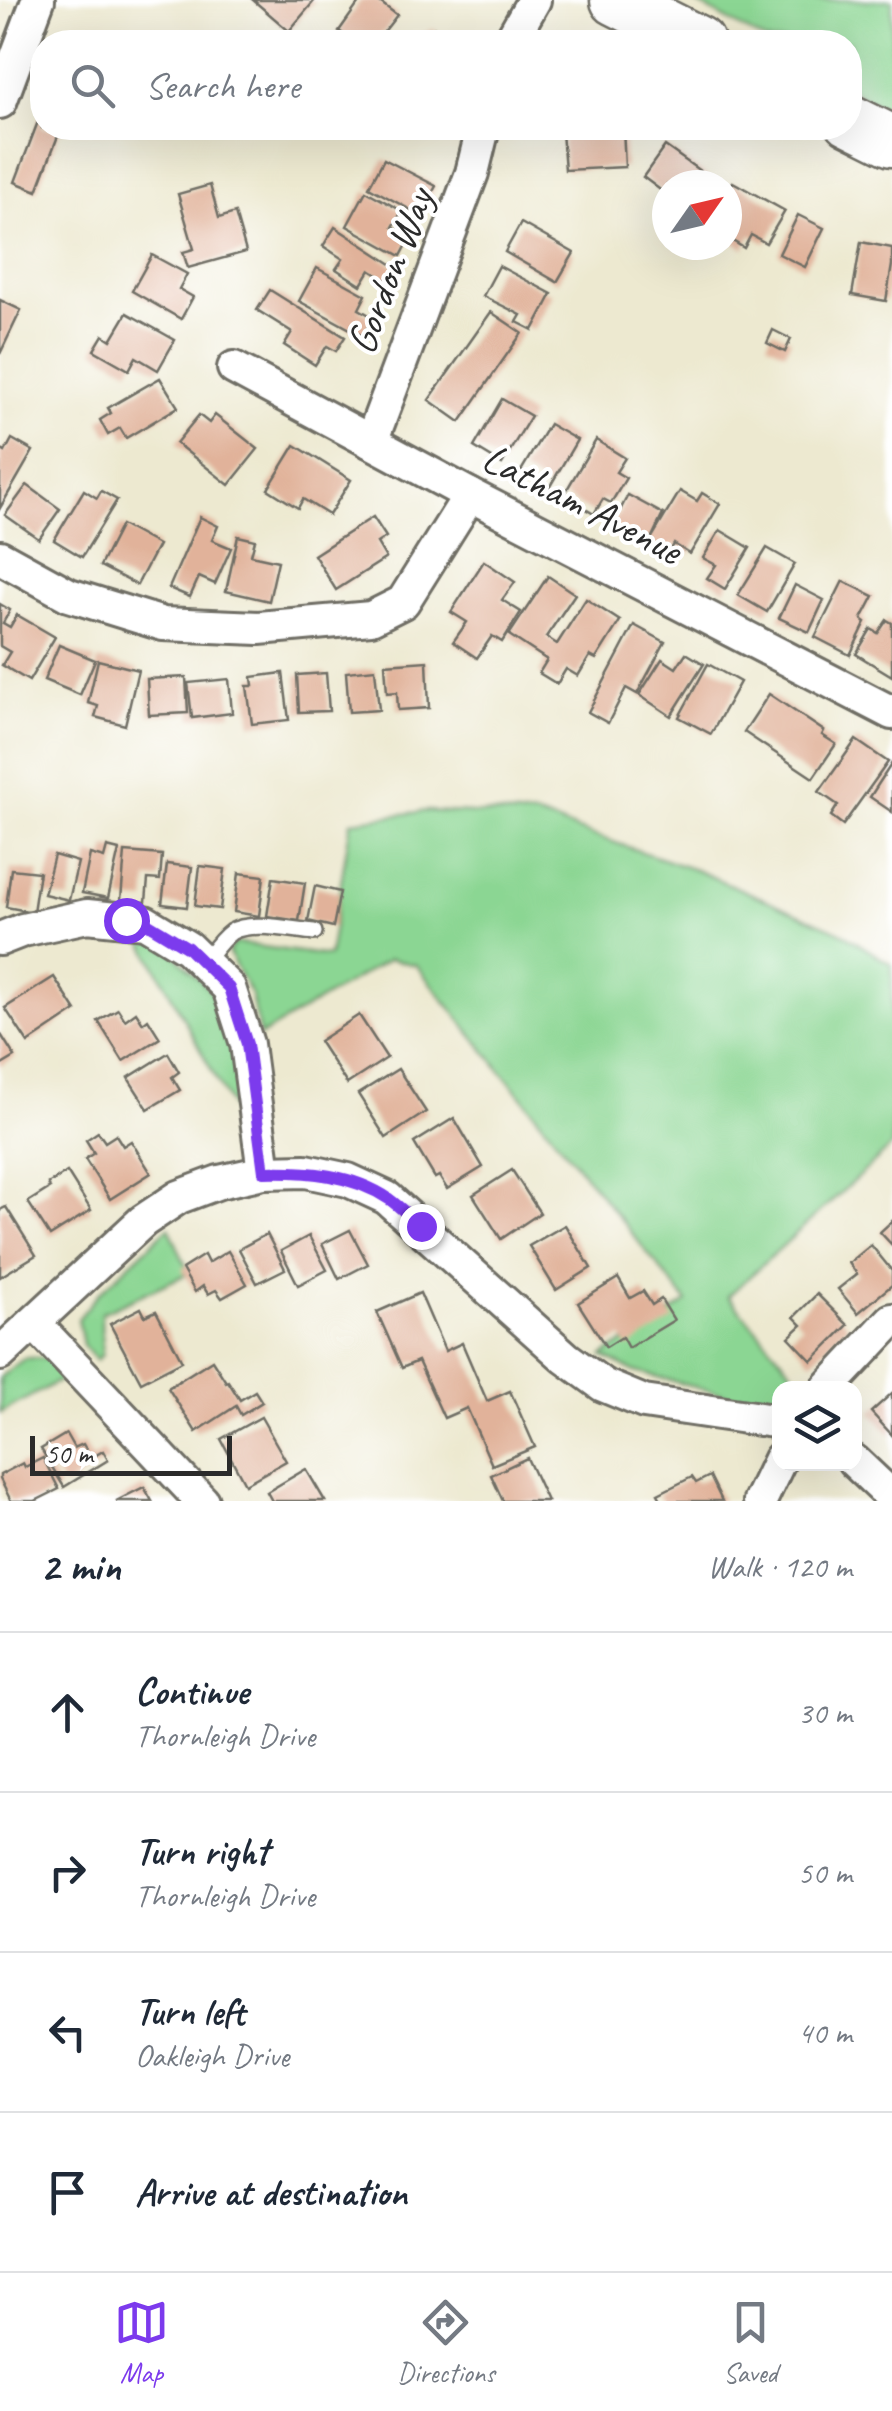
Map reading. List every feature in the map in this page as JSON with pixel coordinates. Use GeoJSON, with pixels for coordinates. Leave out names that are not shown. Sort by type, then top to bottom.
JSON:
{"type":"FeatureCollection","features":[{"type":"Feature","properties":{"kind":"main road"},"geometry":{"type":"LineString","coordinates":[[616,0],[675,30]]}},
{"type":"Feature","properties":{"kind":"main road"},"geometry":{"type":"LineString","coordinates":[[862,126],[892,141]]}},
{"type":"Feature","properties":{"kind":"street"},"geometry":{"type":"LineString","coordinates":[[0,102],[38,0]]}},
{"type":"Feature","properties":{"kind":"street"},"geometry":{"type":"LineString","coordinates":[[517,30],[534,0]]}},
{"type":"Feature","properties":{"kind":"street","name":"Gordon Way"},"geometry":{"type":"LineString","coordinates":[[371,442],[472,174],[480,140]]}},
{"type":"Feature","properties":{"kind":"street","name":"Latham Avenue"},"geometry":{"type":"LineString","coordinates":[[234,368],[892,713]]}},
{"type":"Feature","properties":{"kind":"street"},"geometry":{"type":"LineString","coordinates":[[0,557],[68,596],[162,624],[258,628],[371,618],[404,602],[470,494]]}},
{"type":"Feature","properties":{"kind":"street"},"geometry":{"type":"LineString","coordinates":[[0,939],[22,930],[87,916],[145,922],[188,948],[229,988],[247,1044],[264,1172]]}},
{"type":"Feature","properties":{"kind":"street"},"geometry":{"type":"LineString","coordinates":[[0,1354],[143,1221],[179,1197],[219,1182],[264,1172],[306,1172],[348,1180],[387,1198],[566,1358],[604,1385],[644,1402],[772,1421]]}},
{"type":"Feature","properties":{"kind":"street"},"geometry":{"type":"LineString","coordinates":[[835,1381],[892,1320]]}},
{"type":"Feature","properties":{"kind":"street"},"geometry":{"type":"LineString","coordinates":[[34,1323],[202,1501]]}},
{"type":"Feature","properties":{"kind":"street"},"geometry":{"type":"LineString","coordinates":[[862,1469],[892,1498]]}},
{"type":"Feature","properties":{"kind":"street"},"geometry":{"type":"LineString","coordinates":[[760,1501],[774,1471]]}},
{"type":"Feature","properties":{"kind":"lane"},"geometry":{"type":"LineString","coordinates":[[204,963],[223,940],[241,928],[314,932]]}},
{"type":"Feature","properties":{"kind":"green space"},"geometry":{"type":"Polygon","coordinates":[[[691,0],[892,0],[892,113],[862,96],[862,30],[745,30],[691,0]]]}},
{"type":"Feature","properties":{"kind":"green space"},"geometry":{"type":"Polygon","coordinates":[[[426,811],[537,816],[698,871],[839,931],[892,965],[892,1146],[728,1296],[801,1381],[772,1381],[772,1400],[762,1404],[633,1371],[603,1356],[687,1302],[416,965],[389,959],[260,1036],[251,995],[228,952],[235,943],[329,956],[351,821],[426,811]]]}},
{"type":"Feature","properties":{"kind":"green space"},"geometry":{"type":"Polygon","coordinates":[[[138,933],[161,940],[221,1002],[237,1048],[243,1129],[138,933]]]}},
{"type":"Feature","properties":{"kind":"green space"},"geometry":{"type":"Polygon","coordinates":[[[169,1227],[189,1273],[101,1313],[102,1355],[96,1360],[83,1345],[78,1319],[98,1294],[169,1227]]]}},
{"type":"Feature","properties":{"kind":"green space"},"geometry":{"type":"Polygon","coordinates":[[[25,1358],[49,1358],[70,1375],[0,1413],[0,1377],[25,1358]]]}},
{"type":"Feature","properties":{"kind":"building"},"geometry":{"type":"Polygon","coordinates":[[[253,0],[315,0],[288,30],[253,0]]]}},
{"type":"Feature","properties":{"kind":"building"},"geometry":{"type":"Polygon","coordinates":[[[361,0],[377,0],[397,15],[385,30],[340,30],[361,0]]]}},
{"type":"Feature","properties":{"kind":"building"},"geometry":{"type":"Polygon","coordinates":[[[31,140],[56,140],[37,191],[15,182],[31,140]]]}},
{"type":"Feature","properties":{"kind":"building"},"geometry":{"type":"Polygon","coordinates":[[[563,140],[624,140],[625,167],[565,170],[563,140]]]}},
{"type":"Feature","properties":{"kind":"building"},"geometry":{"type":"Polygon","coordinates":[[[665,146],[699,170],[652,170],[652,184],[643,177],[665,146]]]}},
{"type":"Feature","properties":{"kind":"building"},"geometry":{"type":"Polygon","coordinates":[[[384,159],[436,186],[420,215],[369,187],[384,159]]]}},
{"type":"Feature","properties":{"kind":"building"},"geometry":{"type":"Polygon","coordinates":[[[210,185],[219,218],[235,213],[246,252],[188,268],[183,252],[194,249],[178,194],[210,185]]]}},
{"type":"Feature","properties":{"kind":"building"},"geometry":{"type":"Polygon","coordinates":[[[742,187],[785,211],[766,243],[751,235],[744,248],[742,187]]]}},
{"type":"Feature","properties":{"kind":"building"},"geometry":{"type":"Polygon","coordinates":[[[366,191],[402,211],[393,227],[411,237],[401,256],[347,226],[366,191]]]}},
{"type":"Feature","properties":{"kind":"building"},"geometry":{"type":"Polygon","coordinates":[[[798,215],[824,228],[805,267],[779,254],[798,215]]]}},
{"type":"Feature","properties":{"kind":"building"},"geometry":{"type":"Polygon","coordinates":[[[521,223],[574,253],[557,282],[505,252],[521,223]]]}},
{"type":"Feature","properties":{"kind":"building"},"geometry":{"type":"Polygon","coordinates":[[[335,227],[398,268],[389,282],[370,270],[361,285],[336,269],[343,259],[323,246],[335,227]]]}},
{"type":"Feature","properties":{"kind":"building"},"geometry":{"type":"Polygon","coordinates":[[[861,242],[892,248],[886,301],[852,295],[861,242]]]}},
{"type":"Feature","properties":{"kind":"building"},"geometry":{"type":"Polygon","coordinates":[[[152,255],[187,274],[179,289],[193,297],[181,319],[132,291],[152,255]]]}},
{"type":"Feature","properties":{"kind":"building"},"geometry":{"type":"Polygon","coordinates":[[[499,266],[552,294],[533,330],[517,322],[521,315],[483,296],[499,266]]]}},
{"type":"Feature","properties":{"kind":"building"},"geometry":{"type":"Polygon","coordinates":[[[317,268],[366,295],[359,309],[373,317],[363,336],[299,301],[317,268]]]}},
{"type":"Feature","properties":{"kind":"building"},"geometry":{"type":"Polygon","coordinates":[[[270,290],[345,337],[336,351],[327,346],[315,365],[284,345],[292,332],[257,310],[270,290]]]}},
{"type":"Feature","properties":{"kind":"building"},"geometry":{"type":"Polygon","coordinates":[[[0,300],[21,310],[0,354],[0,300]]]}},
{"type":"Feature","properties":{"kind":"building"},"geometry":{"type":"Polygon","coordinates":[[[491,312],[522,333],[460,422],[429,400],[491,312]]]}},
{"type":"Feature","properties":{"kind":"building"},"geometry":{"type":"Polygon","coordinates":[[[127,313],[175,340],[158,370],[136,357],[129,370],[94,350],[103,335],[111,340],[127,313]]]}},
{"type":"Feature","properties":{"kind":"building"},"geometry":{"type":"Polygon","coordinates":[[[773,330],[791,339],[785,352],[767,343],[773,330]]]}},
{"type":"Feature","properties":{"kind":"building"},"geometry":{"type":"Polygon","coordinates":[[[160,378],[178,407],[126,438],[120,428],[108,435],[100,420],[111,413],[108,408],[160,378]]]}},
{"type":"Feature","properties":{"kind":"building"},"geometry":{"type":"Polygon","coordinates":[[[502,399],[531,416],[502,464],[474,447],[502,399]]]}},
{"type":"Feature","properties":{"kind":"building"},"geometry":{"type":"Polygon","coordinates":[[[199,415],[209,423],[215,415],[258,449],[229,485],[176,443],[199,415]]]}},
{"type":"Feature","properties":{"kind":"building"},"geometry":{"type":"Polygon","coordinates":[[[549,424],[577,440],[549,488],[521,471],[549,424]]]}},
{"type":"Feature","properties":{"kind":"building"},"geometry":{"type":"Polygon","coordinates":[[[12,439],[33,451],[0,508],[0,449],[5,452],[12,439]]]}},
{"type":"Feature","properties":{"kind":"building"},"geometry":{"type":"Polygon","coordinates":[[[596,440],[625,458],[616,472],[626,478],[611,503],[603,499],[594,514],[563,496],[596,440]]]}},
{"type":"Feature","properties":{"kind":"building"},"geometry":{"type":"Polygon","coordinates":[[[295,445],[351,480],[329,515],[303,499],[298,508],[268,489],[295,445]]]}},
{"type":"Feature","properties":{"kind":"building"},"geometry":{"type":"Polygon","coordinates":[[[27,485],[60,509],[39,539],[5,515],[27,485]]]}},
{"type":"Feature","properties":{"kind":"building"},"geometry":{"type":"Polygon","coordinates":[[[84,490],[97,498],[101,491],[117,500],[82,557],[54,540],[84,490]]]}},
{"type":"Feature","properties":{"kind":"building"},"geometry":{"type":"Polygon","coordinates":[[[680,491],[697,501],[702,493],[720,504],[690,554],[674,544],[667,557],[612,526],[628,495],[663,514],[651,539],[680,491]]]}},
{"type":"Feature","properties":{"kind":"building"},"geometry":{"type":"Polygon","coordinates":[[[200,517],[218,526],[212,540],[231,548],[215,584],[199,577],[190,597],[169,588],[200,517]]]}},
{"type":"Feature","properties":{"kind":"building"},"geometry":{"type":"Polygon","coordinates":[[[373,517],[386,537],[377,543],[386,558],[336,590],[314,555],[373,517]]]}},
{"type":"Feature","properties":{"kind":"building"},"geometry":{"type":"Polygon","coordinates":[[[121,525],[158,545],[137,585],[100,566],[121,525]]]}},
{"type":"Feature","properties":{"kind":"building"},"geometry":{"type":"Polygon","coordinates":[[[720,530],[750,548],[725,589],[707,578],[716,565],[703,558],[720,530]]]}},
{"type":"Feature","properties":{"kind":"building"},"geometry":{"type":"Polygon","coordinates":[[[238,536],[255,540],[251,555],[278,561],[269,601],[226,591],[238,536]]]}},
{"type":"Feature","properties":{"kind":"building"},"geometry":{"type":"Polygon","coordinates":[[[767,548],[795,564],[767,612],[738,595],[767,548]]]}},
{"type":"Feature","properties":{"kind":"building"},"geometry":{"type":"Polygon","coordinates":[[[484,561],[515,582],[502,600],[521,612],[502,642],[492,636],[477,658],[453,642],[467,622],[451,612],[484,561]]]}},
{"type":"Feature","properties":{"kind":"building"},"geometry":{"type":"Polygon","coordinates":[[[548,576],[575,594],[546,637],[557,644],[586,599],[620,621],[596,659],[590,656],[578,676],[566,669],[557,684],[539,673],[547,660],[509,635],[548,576]]]}},
{"type":"Feature","properties":{"kind":"building"},"geometry":{"type":"Polygon","coordinates":[[[843,581],[874,596],[850,655],[815,637],[843,581]]]}},
{"type":"Feature","properties":{"kind":"building"},"geometry":{"type":"Polygon","coordinates":[[[795,585],[824,600],[809,632],[779,618],[795,585]]]}},
{"type":"Feature","properties":{"kind":"building"},"geometry":{"type":"Polygon","coordinates":[[[0,604],[10,610],[3,623],[10,627],[17,615],[55,637],[29,681],[2,665],[10,652],[0,646],[0,604]]]}},
{"type":"Feature","properties":{"kind":"building"},"geometry":{"type":"Polygon","coordinates":[[[887,620],[892,623],[892,676],[856,654],[871,629],[878,633],[887,620]]]}},
{"type":"Feature","properties":{"kind":"building"},"geometry":{"type":"Polygon","coordinates":[[[634,625],[665,642],[637,694],[626,688],[608,723],[588,712],[634,625]]]}},
{"type":"Feature","properties":{"kind":"building"},"geometry":{"type":"Polygon","coordinates":[[[59,645],[95,660],[80,695],[44,680],[59,645]]]}},
{"type":"Feature","properties":{"kind":"building"},"geometry":{"type":"Polygon","coordinates":[[[686,653],[704,664],[671,716],[639,695],[662,659],[676,668],[686,653]]]}},
{"type":"Feature","properties":{"kind":"building"},"geometry":{"type":"Polygon","coordinates":[[[98,660],[138,670],[125,725],[95,717],[98,706],[88,703],[98,660]]]}},
{"type":"Feature","properties":{"kind":"building"},"geometry":{"type":"Polygon","coordinates":[[[427,661],[429,708],[398,710],[397,692],[387,693],[385,664],[427,661]]]}},
{"type":"Feature","properties":{"kind":"building"},"geometry":{"type":"Polygon","coordinates":[[[708,664],[740,682],[711,734],[679,717],[708,664]]]}},
{"type":"Feature","properties":{"kind":"building"},"geometry":{"type":"Polygon","coordinates":[[[375,669],[379,710],[349,712],[346,672],[375,669]]]}},
{"type":"Feature","properties":{"kind":"building"},"geometry":{"type":"Polygon","coordinates":[[[283,673],[289,720],[252,724],[247,686],[253,686],[252,677],[283,673]]]}},
{"type":"Feature","properties":{"kind":"building"},"geometry":{"type":"Polygon","coordinates":[[[326,673],[329,711],[299,712],[297,675],[326,673]]]}},
{"type":"Feature","properties":{"kind":"building"},"geometry":{"type":"Polygon","coordinates":[[[186,677],[188,713],[149,715],[147,679],[186,677]]]}},
{"type":"Feature","properties":{"kind":"building"},"geometry":{"type":"Polygon","coordinates":[[[229,679],[232,713],[192,718],[188,683],[229,679]]]}},
{"type":"Feature","properties":{"kind":"building"},"geometry":{"type":"Polygon","coordinates":[[[769,694],[824,731],[822,735],[836,744],[813,778],[744,732],[769,694]]]}},
{"type":"Feature","properties":{"kind":"building"},"geometry":{"type":"Polygon","coordinates":[[[856,740],[888,762],[843,825],[831,816],[838,805],[819,792],[856,740]]]}},
{"type":"Feature","properties":{"kind":"building"},"geometry":{"type":"Polygon","coordinates":[[[892,763],[892,812],[870,797],[892,763]]]}},
{"type":"Feature","properties":{"kind":"building"},"geometry":{"type":"Polygon","coordinates":[[[107,847],[119,850],[108,898],[82,893],[90,854],[104,858],[107,847]]]}},
{"type":"Feature","properties":{"kind":"building"},"geometry":{"type":"Polygon","coordinates":[[[125,852],[162,855],[160,880],[148,879],[146,902],[121,900],[125,852]]]}},
{"type":"Feature","properties":{"kind":"building"},"geometry":{"type":"Polygon","coordinates":[[[54,855],[78,862],[69,900],[44,894],[54,855]]]}},
{"type":"Feature","properties":{"kind":"building"},"geometry":{"type":"Polygon","coordinates":[[[167,864],[192,867],[187,907],[162,904],[167,864]]]}},
{"type":"Feature","properties":{"kind":"building"},"geometry":{"type":"Polygon","coordinates":[[[200,866],[225,869],[220,909],[195,906],[200,866]]]}},
{"type":"Feature","properties":{"kind":"building"},"geometry":{"type":"Polygon","coordinates":[[[11,869],[39,872],[33,912],[6,907],[11,869]]]}},
{"type":"Feature","properties":{"kind":"building"},"geometry":{"type":"Polygon","coordinates":[[[239,873],[264,876],[259,916],[234,912],[239,873]]]}},
{"type":"Feature","properties":{"kind":"building"},"geometry":{"type":"Polygon","coordinates":[[[273,878],[305,883],[299,921],[267,916],[273,878]]]}},
{"type":"Feature","properties":{"kind":"building"},"geometry":{"type":"Polygon","coordinates":[[[315,886],[340,892],[333,927],[308,921],[315,886]]]}},
{"type":"Feature","properties":{"kind":"building"},"geometry":{"type":"Polygon","coordinates":[[[54,977],[76,1011],[28,1043],[5,1008],[54,977]]]}},
{"type":"Feature","properties":{"kind":"building"},"geometry":{"type":"Polygon","coordinates":[[[118,1009],[125,1020],[136,1012],[143,1023],[148,1019],[160,1038],[123,1061],[98,1021],[118,1009]]]}},
{"type":"Feature","properties":{"kind":"building"},"geometry":{"type":"Polygon","coordinates":[[[359,1015],[387,1058],[347,1084],[319,1041],[359,1015]]]}},
{"type":"Feature","properties":{"kind":"building"},"geometry":{"type":"Polygon","coordinates":[[[0,1033],[15,1057],[0,1066],[0,1033]]]}},
{"type":"Feature","properties":{"kind":"building"},"geometry":{"type":"Polygon","coordinates":[[[168,1053],[179,1072],[172,1077],[180,1090],[148,1109],[128,1078],[168,1053]]]}},
{"type":"Feature","properties":{"kind":"building"},"geometry":{"type":"Polygon","coordinates":[[[398,1069],[426,1112],[386,1138],[358,1094],[398,1069]]]}},
{"type":"Feature","properties":{"kind":"building"},"geometry":{"type":"Polygon","coordinates":[[[454,1118],[483,1167],[447,1189],[439,1176],[435,1178],[414,1143],[454,1118]]]}},
{"type":"Feature","properties":{"kind":"building"},"geometry":{"type":"Polygon","coordinates":[[[98,1132],[105,1142],[116,1135],[123,1146],[131,1141],[151,1173],[110,1199],[85,1159],[94,1153],[86,1140],[98,1132]]]}},
{"type":"Feature","properties":{"kind":"building"},"geometry":{"type":"Polygon","coordinates":[[[512,1170],[540,1213],[501,1239],[473,1195],[512,1170]]]}},
{"type":"Feature","properties":{"kind":"building"},"geometry":{"type":"Polygon","coordinates":[[[67,1172],[91,1210],[50,1236],[28,1202],[67,1172]]]}},
{"type":"Feature","properties":{"kind":"building"},"geometry":{"type":"Polygon","coordinates":[[[6,1207],[36,1255],[0,1277],[0,1210],[6,1207]]]}},
{"type":"Feature","properties":{"kind":"building"},"geometry":{"type":"Polygon","coordinates":[[[892,1221],[892,1245],[880,1232],[892,1221]]]}},
{"type":"Feature","properties":{"kind":"building"},"geometry":{"type":"Polygon","coordinates":[[[565,1225],[591,1268],[556,1290],[529,1246],[565,1225]]]}},
{"type":"Feature","properties":{"kind":"building"},"geometry":{"type":"Polygon","coordinates":[[[350,1230],[368,1264],[339,1279],[322,1244],[350,1230]]]}},
{"type":"Feature","properties":{"kind":"building"},"geometry":{"type":"Polygon","coordinates":[[[267,1234],[285,1269],[257,1283],[239,1249],[267,1234]]]}},
{"type":"Feature","properties":{"kind":"building"},"geometry":{"type":"Polygon","coordinates":[[[309,1236],[327,1270],[298,1285],[281,1251],[309,1236]]]}},
{"type":"Feature","properties":{"kind":"building"},"geometry":{"type":"Polygon","coordinates":[[[871,1245],[892,1271],[892,1285],[858,1313],[838,1289],[857,1274],[849,1263],[871,1245]]]}},
{"type":"Feature","properties":{"kind":"building"},"geometry":{"type":"Polygon","coordinates":[[[228,1251],[247,1284],[222,1298],[216,1290],[208,1294],[203,1286],[195,1292],[182,1269],[204,1255],[208,1263],[228,1251]]]}},
{"type":"Feature","properties":{"kind":"building"},"geometry":{"type":"Polygon","coordinates":[[[618,1278],[630,1298],[643,1291],[652,1305],[661,1299],[674,1320],[628,1348],[622,1337],[606,1347],[578,1303],[618,1278]]]}},
{"type":"Feature","properties":{"kind":"building"},"geometry":{"type":"Polygon","coordinates":[[[420,1293],[445,1351],[462,1343],[487,1401],[510,1391],[535,1447],[492,1465],[467,1408],[444,1418],[418,1361],[402,1368],[377,1312],[420,1293]]]}},
{"type":"Feature","properties":{"kind":"building"},"geometry":{"type":"Polygon","coordinates":[[[817,1294],[848,1325],[812,1361],[789,1337],[802,1325],[794,1317],[817,1294]]]}},
{"type":"Feature","properties":{"kind":"building"},"geometry":{"type":"Polygon","coordinates":[[[141,1308],[145,1316],[156,1311],[182,1361],[141,1382],[110,1324],[141,1308]]]}},
{"type":"Feature","properties":{"kind":"building"},"geometry":{"type":"Polygon","coordinates":[[[212,1360],[240,1400],[255,1391],[262,1402],[241,1415],[236,1406],[196,1432],[168,1388],[212,1360]]]}},
{"type":"Feature","properties":{"kind":"building"},"geometry":{"type":"Polygon","coordinates":[[[892,1393],[892,1435],[871,1412],[892,1393]]]}},
{"type":"Feature","properties":{"kind":"building"},"geometry":{"type":"Polygon","coordinates":[[[261,1417],[286,1461],[245,1484],[221,1439],[261,1417]]]}},
{"type":"Feature","properties":{"kind":"building"},"geometry":{"type":"Polygon","coordinates":[[[66,1434],[74,1448],[83,1444],[91,1458],[103,1451],[108,1460],[64,1487],[41,1449],[66,1434]]]}},
{"type":"Feature","properties":{"kind":"building"},"geometry":{"type":"Polygon","coordinates":[[[43,1458],[59,1489],[35,1501],[11,1501],[0,1475],[43,1458]]]}},
{"type":"Feature","properties":{"kind":"building"},"geometry":{"type":"Polygon","coordinates":[[[527,1458],[547,1501],[503,1501],[491,1475],[527,1458]]]}},
{"type":"Feature","properties":{"kind":"building"},"geometry":{"type":"Polygon","coordinates":[[[306,1469],[325,1501],[272,1501],[267,1492],[306,1469]]]}},
{"type":"Feature","properties":{"kind":"building"},"geometry":{"type":"Polygon","coordinates":[[[710,1476],[722,1501],[662,1501],[658,1494],[692,1477],[696,1483],[710,1476]]]}},
{"type":"Feature","properties":{"kind":"building"},"geometry":{"type":"Polygon","coordinates":[[[144,1487],[152,1501],[116,1501],[144,1487]]]}},
{"type":"Feature","properties":{"kind":"route"},"geometry":{"type":"LineString","coordinates":[[126,920],[145,922],[188,948],[229,988],[247,1044],[264,1172],[306,1172],[348,1180],[387,1198],[421,1226]]}}]}
